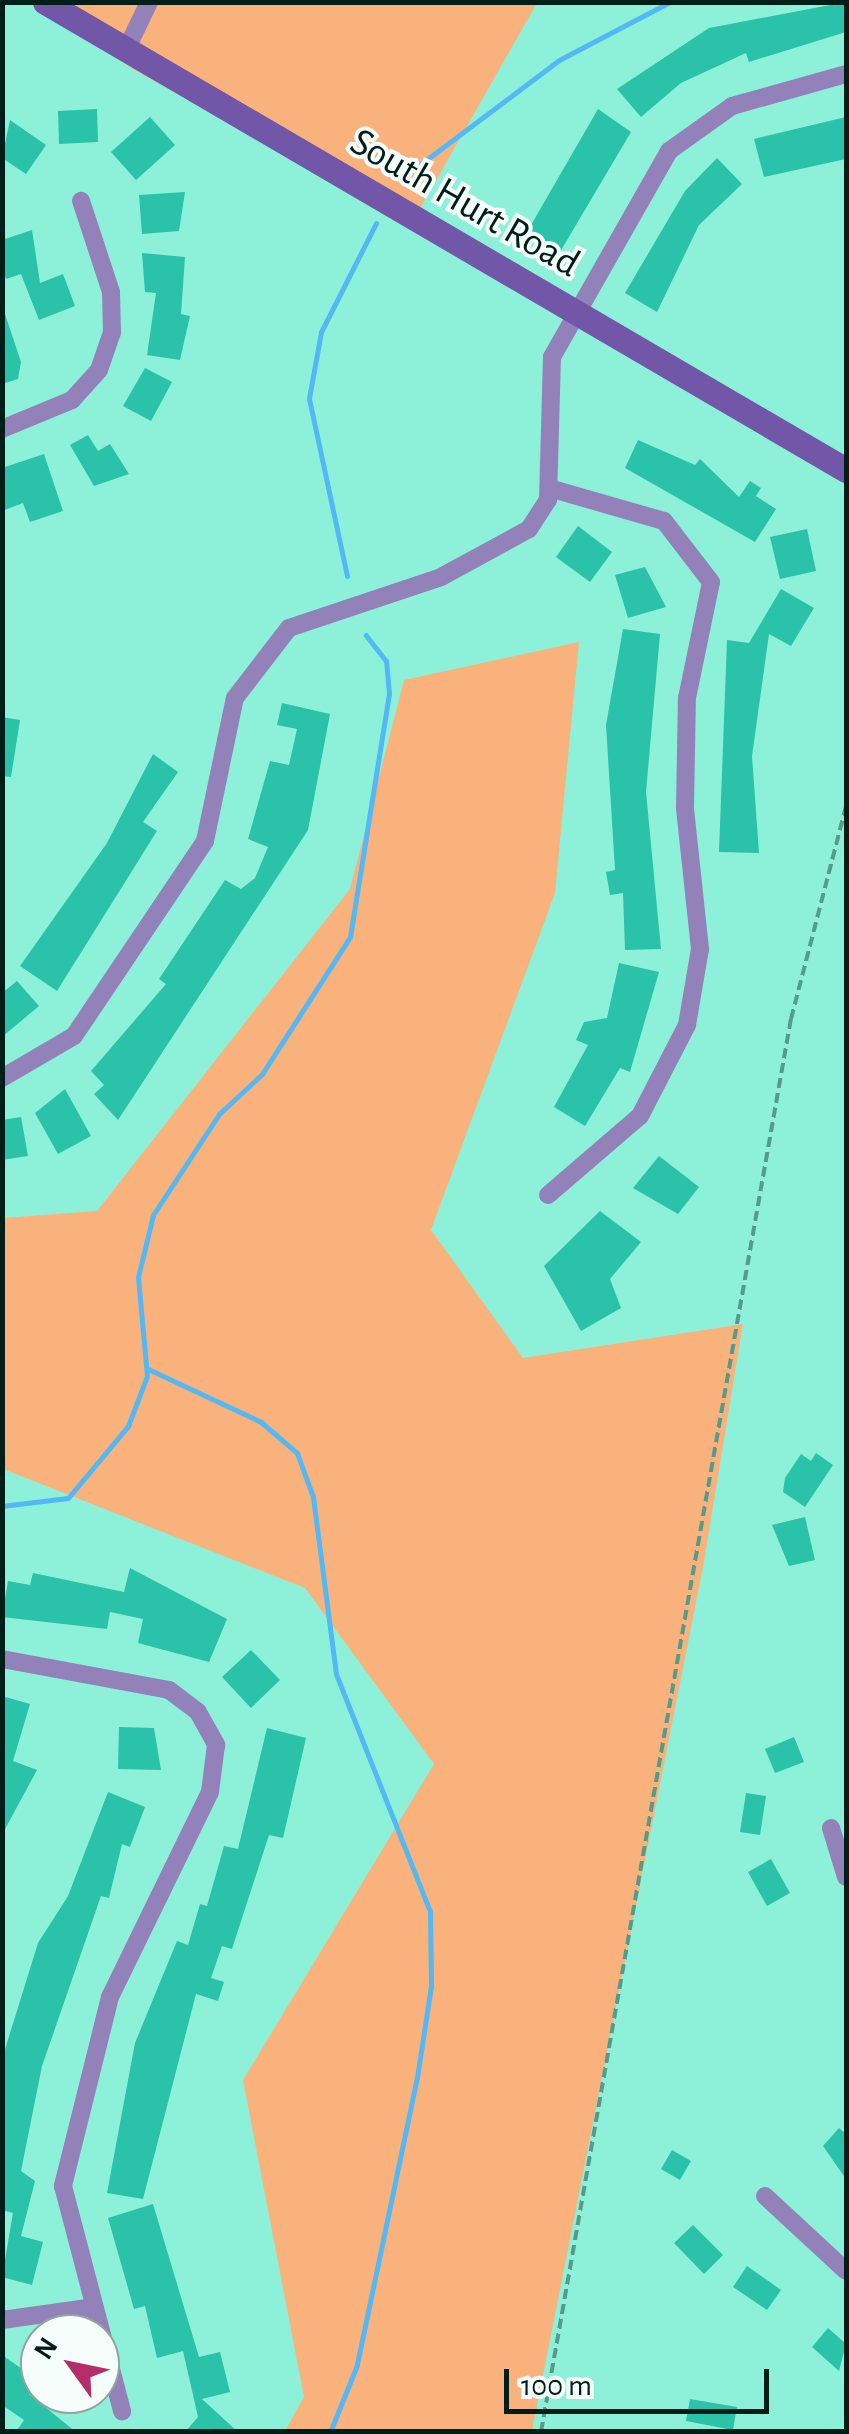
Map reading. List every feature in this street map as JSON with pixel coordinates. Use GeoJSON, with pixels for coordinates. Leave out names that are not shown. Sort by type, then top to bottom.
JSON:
{"type":"FeatureCollection","features":[{"type":"Feature","properties":{"kind":"street","name":"South Hurt Road"},"geometry":{"type":"LineString","coordinates":[[45,2],[846,470]]}},
{"type":"Feature","properties":{"kind":"street"},"geometry":{"type":"LineString","coordinates":[[127,48],[149,2]]}},
{"type":"Feature","properties":{"kind":"street"},"geometry":{"type":"LineString","coordinates":[[2,1078],[74,1036],[205,841],[235,698],[289,628],[494,555],[529,529],[549,488],[552,357],[574,310],[688,132],[732,106],[846,74]]}},
{"type":"Feature","properties":{"kind":"street"},"geometry":{"type":"LineString","coordinates":[[2,428],[72,400],[99,370],[112,333],[111,292],[81,200]]}},
{"type":"Feature","properties":{"kind":"street"},"geometry":{"type":"LineString","coordinates":[[548,1195],[640,1116],[688,1025],[700,949],[685,808],[686,698],[711,582],[664,521],[549,488]]}},
{"type":"Feature","properties":{"kind":"street"},"geometry":{"type":"LineString","coordinates":[[2,1659],[169,1690],[198,1712],[216,1745],[210,1792],[110,1997],[63,2186],[122,2411]]}},
{"type":"Feature","properties":{"kind":"street"},"geometry":{"type":"LineString","coordinates":[[831,1828],[846,1877]]}},
{"type":"Feature","properties":{"kind":"street"},"geometry":{"type":"LineString","coordinates":[[765,2196],[846,2271]]}},
{"type":"Feature","properties":{"kind":"street"},"geometry":{"type":"LineString","coordinates":[[2,2320],[92,2307]]}},
{"type":"Feature","properties":{"kind":"path"},"geometry":{"type":"LineString","coordinates":[[541,2432],[791,1019],[846,806]]}},
{"type":"Feature","properties":{"kind":"shaded area"},"geometry":{"type":"Polygon","coordinates":[[[44,3],[537,3],[412,223],[131,68],[44,3]]]}},
{"type":"Feature","properties":{"kind":"shaded area"},"geometry":{"type":"Polygon","coordinates":[[[579,642],[555,893],[431,1230],[523,1358],[743,1324],[704,1562],[532,2431],[285,2431],[304,2397],[243,2080],[434,1764],[305,1588],[3,1469],[3,1218],[97,1211],[350,889],[404,680],[579,642]]]}},
{"type":"Feature","properties":{"kind":"building"},"geometry":{"type":"Polygon","coordinates":[[[846,2],[846,32],[749,62],[746,53],[681,83],[641,117],[617,89],[709,28],[846,2]]]}},
{"type":"Feature","properties":{"kind":"building"},"geometry":{"type":"Polygon","coordinates":[[[97,109],[98,142],[59,144],[58,111],[97,109]]]}},
{"type":"Feature","properties":{"kind":"building"},"geometry":{"type":"Polygon","coordinates":[[[598,109],[631,132],[560,252],[527,232],[598,109]]]}},
{"type":"Feature","properties":{"kind":"building"},"geometry":{"type":"Polygon","coordinates":[[[150,117],[175,145],[136,180],[111,152],[150,117]]]}},
{"type":"Feature","properties":{"kind":"building"},"geometry":{"type":"Polygon","coordinates":[[[846,117],[846,159],[764,177],[754,139],[846,117]]]}},
{"type":"Feature","properties":{"kind":"building"},"geometry":{"type":"Polygon","coordinates":[[[10,120],[46,145],[26,174],[2,158],[10,120]]]}},
{"type":"Feature","properties":{"kind":"building"},"geometry":{"type":"Polygon","coordinates":[[[717,158],[742,184],[699,225],[657,312],[625,293],[685,191],[717,158]]]}},
{"type":"Feature","properties":{"kind":"building"},"geometry":{"type":"Polygon","coordinates":[[[185,192],[179,231],[142,234],[139,195],[185,192]]]}},
{"type":"Feature","properties":{"kind":"building"},"geometry":{"type":"Polygon","coordinates":[[[32,230],[40,283],[63,274],[75,306],[39,320],[21,274],[6,279],[2,267],[2,240],[32,230]]]}},
{"type":"Feature","properties":{"kind":"building"},"geometry":{"type":"Polygon","coordinates":[[[142,253],[185,257],[181,314],[190,316],[180,360],[147,355],[156,293],[145,292],[142,253]]]}},
{"type":"Feature","properties":{"kind":"building"},"geometry":{"type":"Polygon","coordinates":[[[5,314],[21,362],[18,379],[2,384],[5,314]]]}},
{"type":"Feature","properties":{"kind":"building"},"geometry":{"type":"Polygon","coordinates":[[[145,368],[172,382],[151,421],[123,406],[145,368]]]}},
{"type":"Feature","properties":{"kind":"building"},"geometry":{"type":"Polygon","coordinates":[[[88,435],[98,451],[110,444],[129,474],[94,486],[70,445],[88,435]]]}},
{"type":"Feature","properties":{"kind":"building"},"geometry":{"type":"Polygon","coordinates":[[[638,440],[695,465],[700,459],[739,497],[750,481],[761,488],[756,496],[776,509],[755,542],[625,468],[638,440]]]}},
{"type":"Feature","properties":{"kind":"building"},"geometry":{"type":"Polygon","coordinates":[[[44,454],[63,511],[30,522],[23,503],[2,511],[2,468],[44,454]]]}},
{"type":"Feature","properties":{"kind":"building"},"geometry":{"type":"Polygon","coordinates":[[[578,526],[612,552],[590,582],[556,557],[578,526]]]}},
{"type":"Feature","properties":{"kind":"building"},"geometry":{"type":"Polygon","coordinates":[[[807,529],[816,571],[780,579],[770,537],[807,529]]]}},
{"type":"Feature","properties":{"kind":"building"},"geometry":{"type":"Polygon","coordinates":[[[645,567],[666,607],[628,618],[615,575],[645,567]]]}},
{"type":"Feature","properties":{"kind":"building"},"geometry":{"type":"Polygon","coordinates":[[[781,589],[814,608],[791,646],[769,634],[752,756],[759,853],[719,852],[727,640],[749,643],[781,589]]]}},
{"type":"Feature","properties":{"kind":"building"},"geometry":{"type":"Polygon","coordinates":[[[623,629],[660,634],[646,792],[661,949],[625,950],[623,893],[610,895],[606,872],[615,870],[606,725],[623,629]]]}},
{"type":"Feature","properties":{"kind":"building"},"geometry":{"type":"Polygon","coordinates":[[[282,703],[330,714],[308,830],[118,1120],[94,1094],[104,1085],[91,1071],[166,984],[159,979],[225,880],[241,889],[255,878],[268,847],[248,839],[270,761],[289,765],[297,729],[277,725],[282,703]]]}},
{"type":"Feature","properties":{"kind":"building"},"geometry":{"type":"Polygon","coordinates":[[[2,717],[20,720],[11,777],[2,776],[2,717]]]}},
{"type":"Feature","properties":{"kind":"building"},"geometry":{"type":"Polygon","coordinates":[[[153,754],[178,772],[143,822],[157,831],[57,991],[20,966],[107,843],[153,754]]]}},
{"type":"Feature","properties":{"kind":"building"},"geometry":{"type":"Polygon","coordinates":[[[619,963],[659,972],[630,1072],[620,1068],[585,1126],[554,1107],[588,1045],[576,1040],[584,1022],[607,1018],[619,963]]]}},
{"type":"Feature","properties":{"kind":"building"},"geometry":{"type":"Polygon","coordinates":[[[17,981],[39,1006],[2,1037],[2,993],[17,981]]]}},
{"type":"Feature","properties":{"kind":"building"},"geometry":{"type":"Polygon","coordinates":[[[65,1089],[91,1136],[58,1154],[35,1113],[65,1089]]]}},
{"type":"Feature","properties":{"kind":"building"},"geometry":{"type":"Polygon","coordinates":[[[21,1117],[28,1156],[2,1160],[2,1120],[21,1117]]]}},
{"type":"Feature","properties":{"kind":"building"},"geometry":{"type":"Polygon","coordinates":[[[659,1156],[699,1187],[678,1214],[633,1188],[659,1156]]]}},
{"type":"Feature","properties":{"kind":"building"},"geometry":{"type":"Polygon","coordinates":[[[600,1211],[641,1242],[610,1279],[621,1308],[581,1331],[544,1266],[600,1211]]]}},
{"type":"Feature","properties":{"kind":"building"},"geometry":{"type":"Polygon","coordinates":[[[816,1453],[833,1465],[805,1507],[783,1492],[785,1478],[801,1454],[811,1461],[816,1453]]]}},
{"type":"Feature","properties":{"kind":"building"},"geometry":{"type":"Polygon","coordinates":[[[805,1517],[815,1560],[789,1566],[772,1525],[805,1517]]]}},
{"type":"Feature","properties":{"kind":"building"},"geometry":{"type":"Polygon","coordinates":[[[130,1568],[227,1619],[209,1662],[138,1643],[143,1619],[110,1612],[107,1629],[2,1617],[8,1581],[30,1585],[33,1573],[124,1592],[130,1568]]]}},
{"type":"Feature","properties":{"kind":"building"},"geometry":{"type":"Polygon","coordinates":[[[251,1650],[280,1680],[251,1708],[222,1677],[251,1650]]]}},
{"type":"Feature","properties":{"kind":"building"},"geometry":{"type":"Polygon","coordinates":[[[2,1696],[30,1704],[13,1761],[37,1770],[4,1831],[2,1696]]]}},
{"type":"Feature","properties":{"kind":"building"},"geometry":{"type":"Polygon","coordinates":[[[119,1727],[154,1728],[161,1770],[118,1769],[119,1727]]]}},
{"type":"Feature","properties":{"kind":"building"},"geometry":{"type":"Polygon","coordinates":[[[267,1728],[306,1738],[283,1838],[269,1835],[232,1949],[222,1946],[211,1978],[224,1982],[218,2001],[196,1994],[143,2199],[107,2193],[135,2043],[177,1941],[188,1945],[200,1904],[207,1906],[224,1846],[238,1849],[267,1728]]]}},
{"type":"Feature","properties":{"kind":"building"},"geometry":{"type":"Polygon","coordinates":[[[794,1737],[804,1762],[775,1773],[765,1749],[794,1737]]]}},
{"type":"Feature","properties":{"kind":"building"},"geometry":{"type":"Polygon","coordinates":[[[108,1792],[145,1807],[130,1847],[122,1844],[109,1898],[101,1896],[42,2066],[21,2171],[35,2181],[21,2236],[43,2242],[32,2285],[2,2277],[13,2213],[2,2210],[2,2059],[38,1943],[68,1896],[108,1792]]]}},
{"type":"Feature","properties":{"kind":"building"},"geometry":{"type":"Polygon","coordinates":[[[746,1793],[766,1796],[760,1835],[740,1832],[746,1793]]]}},
{"type":"Feature","properties":{"kind":"building"},"geometry":{"type":"Polygon","coordinates":[[[771,1859],[790,1893],[767,1906],[748,1872],[771,1859]]]}},
{"type":"Feature","properties":{"kind":"building"},"geometry":{"type":"Polygon","coordinates":[[[839,2128],[846,2134],[846,2179],[823,2146],[839,2128]]]}},
{"type":"Feature","properties":{"kind":"building"},"geometry":{"type":"Polygon","coordinates":[[[672,2150],[691,2161],[680,2180],[661,2169],[672,2150]]]}},
{"type":"Feature","properties":{"kind":"building"},"geometry":{"type":"Polygon","coordinates":[[[153,2204],[199,2357],[220,2352],[230,2392],[202,2399],[238,2432],[185,2432],[198,2417],[183,2351],[157,2358],[145,2306],[134,2309],[108,2218],[153,2204]]]}},
{"type":"Feature","properties":{"kind":"building"},"geometry":{"type":"Polygon","coordinates":[[[693,2225],[723,2255],[704,2274],[674,2243],[693,2225]]]}},
{"type":"Feature","properties":{"kind":"building"},"geometry":{"type":"Polygon","coordinates":[[[747,2266],[781,2290],[767,2310],[733,2287],[747,2266]]]}},
{"type":"Feature","properties":{"kind":"building"},"geometry":{"type":"Polygon","coordinates":[[[828,2328],[846,2344],[839,2371],[812,2347],[828,2328]]]}},
{"type":"Feature","properties":{"kind":"building"},"geometry":{"type":"Polygon","coordinates":[[[2,2355],[20,2368],[20,2414],[54,2414],[76,2432],[16,2432],[24,2420],[2,2405],[2,2355]]]}},
{"type":"Feature","properties":{"kind":"building"},"geometry":{"type":"Polygon","coordinates":[[[690,2399],[737,2407],[733,2430],[686,2421],[690,2399]]]}},
{"type":"Feature","properties":{"kind":"waterway"},"geometry":{"type":"LineString","coordinates":[[402,178],[559,60],[670,2]]}},
{"type":"Feature","properties":{"kind":"waterway"},"geometry":{"type":"LineString","coordinates":[[347,576],[309,398],[321,332],[376,223]]}},
{"type":"Feature","properties":{"kind":"waterway"},"geometry":{"type":"LineString","coordinates":[[2,1506],[68,1498],[128,1426],[147,1376],[138,1277],[153,1215],[219,1114],[262,1074],[350,937],[389,694],[386,661],[366,635]]}},
{"type":"Feature","properties":{"kind":"waterway"},"geometry":{"type":"LineString","coordinates":[[148,1369],[261,1422],[297,1453],[313,1497],[336,1674],[430,1911],[431,1986],[417,2077],[357,2365],[330,2432]]}}]}
